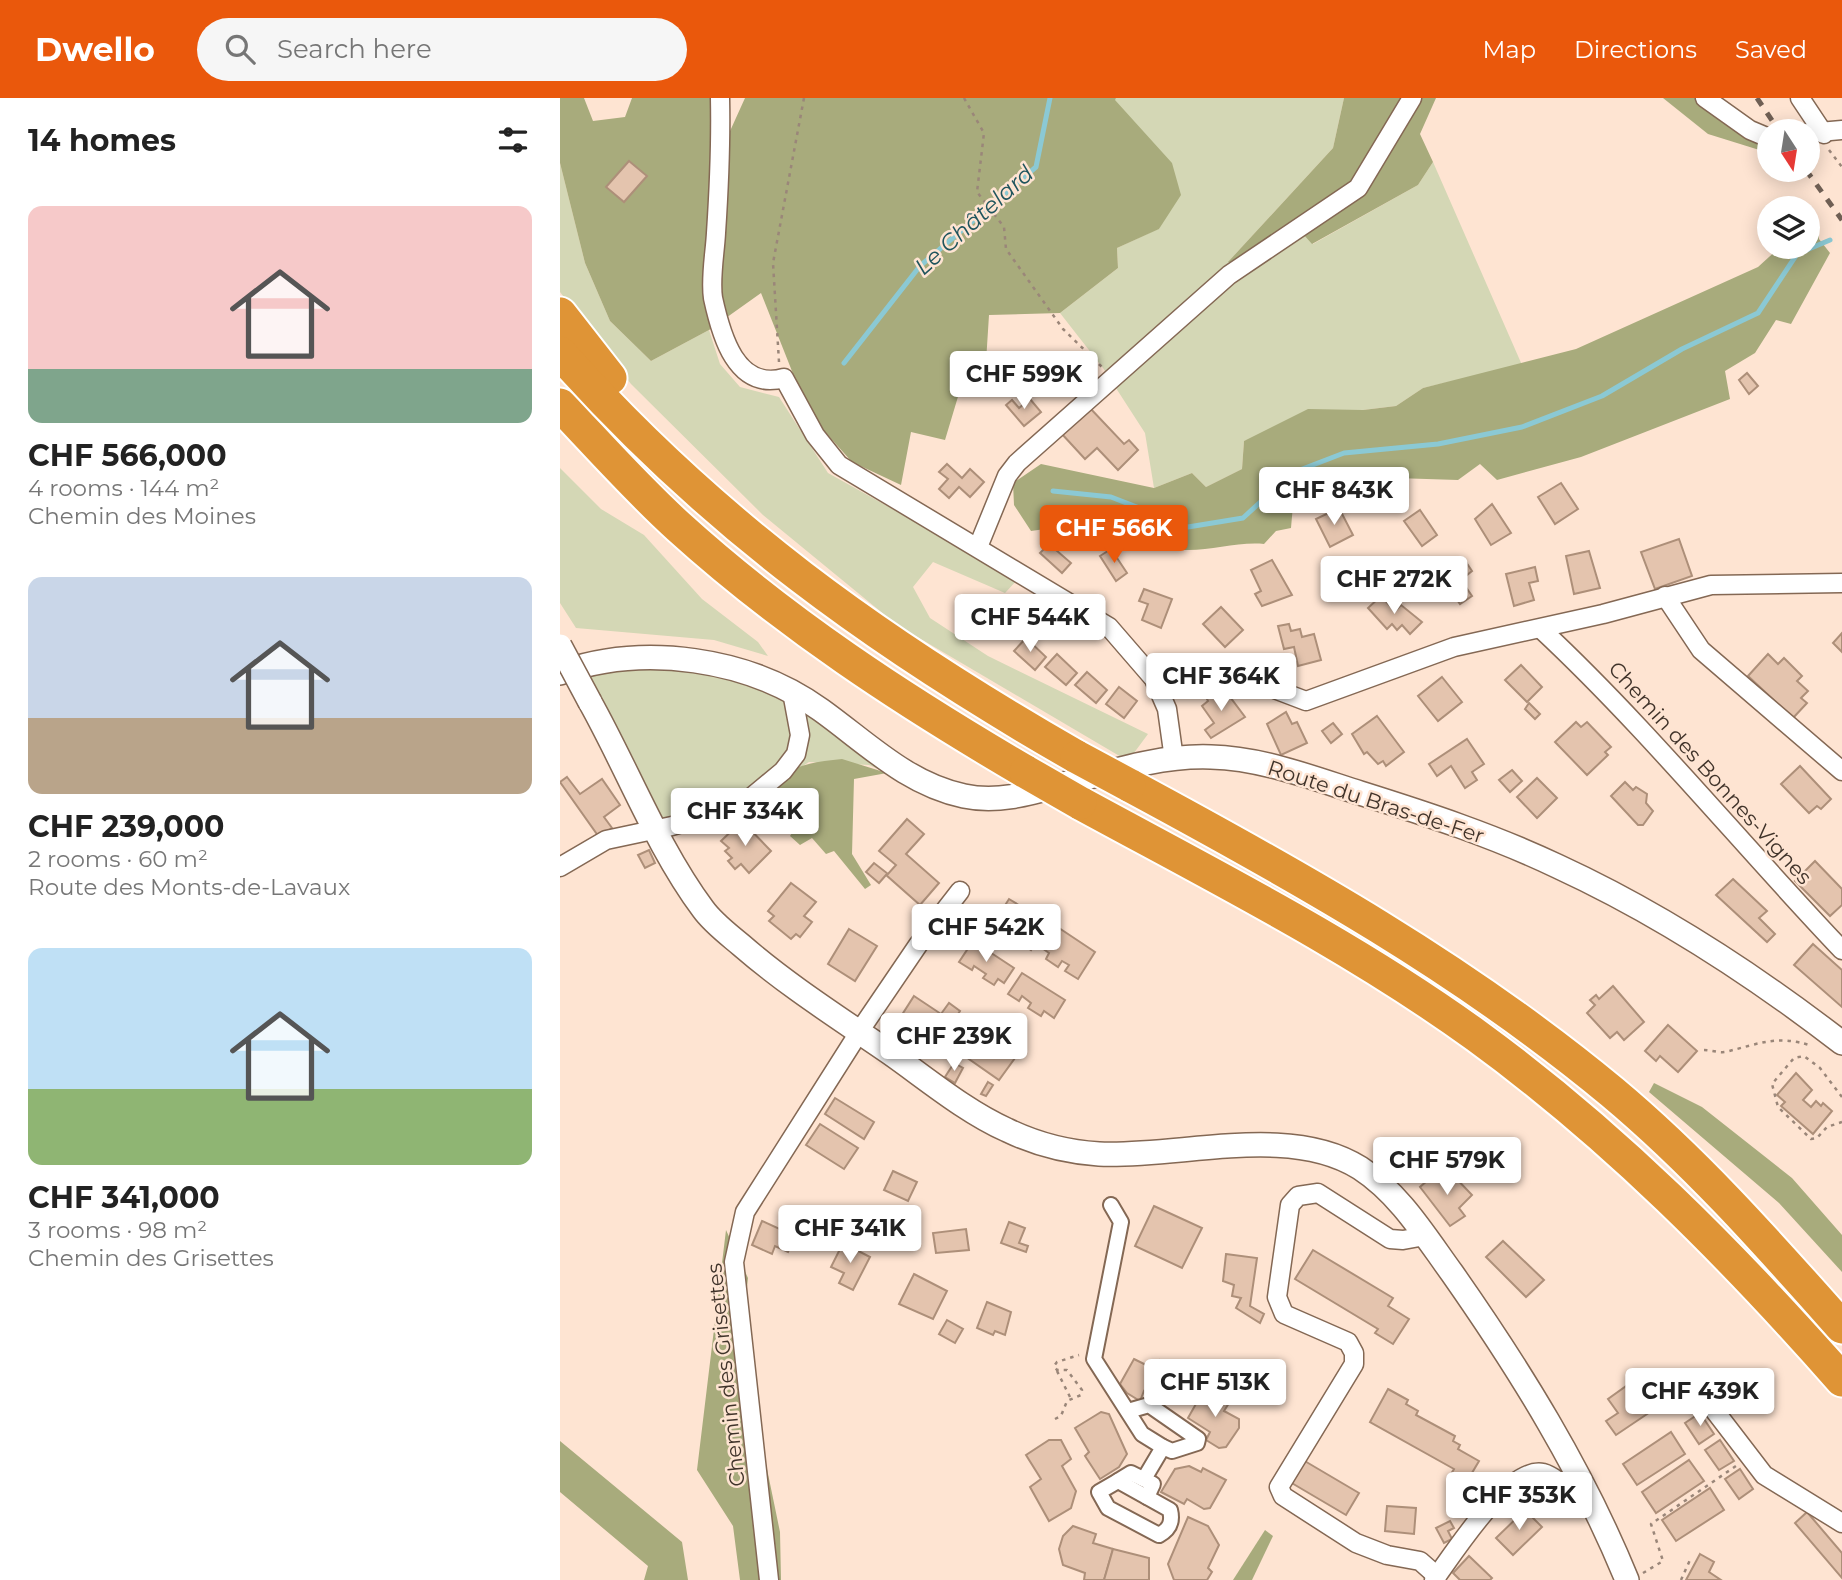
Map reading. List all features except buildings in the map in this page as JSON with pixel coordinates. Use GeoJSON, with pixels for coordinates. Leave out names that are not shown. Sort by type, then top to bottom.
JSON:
{"type":"FeatureCollection","features":[{"type":"Feature","properties":{"kind":"highway"},"geometry":{"type":"LineString","coordinates":[[560,314],[723,515]]}},
{"type":"Feature","properties":{"kind":"highway"},"geometry":{"type":"LineString","coordinates":[[560,353],[621,419],[723,515],[790,570],[907,655],[1077,757],[1331,896],[1485,995],[1614,1093],[1742,1214],[1842,1314]]}},
{"type":"Feature","properties":{"kind":"highway"},"geometry":{"type":"LineString","coordinates":[[560,405],[677,526]]}},
{"type":"Feature","properties":{"kind":"highway"},"geometry":{"type":"LineString","coordinates":[[560,423],[677,526],[774,607],[837,655],[1026,772],[1317,933],[1395,980],[1486,1043],[1579,1115],[1651,1179],[1723,1250],[1842,1380]]}},
{"type":"Feature","properties":{"kind":"highway"},"geometry":{"type":"LineString","coordinates":[[1742,1214],[1842,1328]]}},
{"type":"Feature","properties":{"kind":"street"},"geometry":{"type":"LineString","coordinates":[[720,98],[721,153],[713,296],[734,362],[756,379],[770,382],[784,378],[815,435],[839,465],[1095,616],[1123,641],[1154,679],[1167,709],[1174,759]]}},
{"type":"Feature","properties":{"kind":"street"},"geometry":{"type":"LineString","coordinates":[[978,547],[1007,476],[1017,463],[1229,275],[1358,188],[1412,98]]}},
{"type":"Feature","properties":{"kind":"street"},"geometry":{"type":"LineString","coordinates":[[1705,98],[1757,133]]}},
{"type":"Feature","properties":{"kind":"street"},"geometry":{"type":"LineString","coordinates":[[1800,98],[1827,134]]}},
{"type":"Feature","properties":{"kind":"street"},"geometry":{"type":"LineString","coordinates":[[1154,679],[1179,673],[1224,670],[1306,701],[1454,647],[1541,629],[1711,585],[1842,583]]}},
{"type":"Feature","properties":{"kind":"street"},"geometry":{"type":"LineString","coordinates":[[1665,596],[1701,650],[1842,771]]}},
{"type":"Feature","properties":{"kind":"street","name":"Chemin des Bonnes-Vignes"},"geometry":{"type":"LineString","coordinates":[[1541,629],[1595,679],[1746,849],[1842,950]]}},
{"type":"Feature","properties":{"kind":"street"},"geometry":{"type":"LineString","coordinates":[[560,646],[657,829],[705,912],[759,961],[987,1121],[1036,1143],[1072,1152],[1108,1154],[1261,1145],[1297,1147],[1337,1156],[1360,1168],[1382,1185],[1407,1210],[1490,1327],[1544,1412],[1632,1578]]}},
{"type":"Feature","properties":{"kind":"street","name":"Route du Bras-de-Fer"},"geometry":{"type":"LineString","coordinates":[[560,673],[624,660],[677,659],[743,673],[792,692],[819,708],[902,771],[935,788],[964,796],[996,799],[1016,797],[1137,765],[1174,759],[1212,757],[1278,768],[1453,823],[1558,866],[1712,950],[1842,1043]]}},
{"type":"Feature","properties":{"kind":"street"},"geometry":{"type":"LineString","coordinates":[[560,866],[606,840],[742,805],[783,771],[800,746],[792,692]]}},
{"type":"Feature","properties":{"kind":"street","name":"Chemin des Grisettes"},"geometry":{"type":"LineString","coordinates":[[769,1580],[734,1262],[745,1212],[859,1032],[918,945],[960,891]]}},
{"type":"Feature","properties":{"kind":"street"},"geometry":{"type":"LineString","coordinates":[[1425,1236],[1403,1240],[1390,1239],[1318,1194],[1297,1196],[1290,1205],[1277,1297],[1279,1307],[1284,1314],[1348,1342],[1354,1353],[1354,1364],[1279,1487],[1283,1496],[1356,1543],[1387,1555],[1420,1561],[1435,1578],[1499,1494],[1528,1473],[1544,1474],[1596,1510]]}},
{"type":"Feature","properties":{"kind":"street"},"geometry":{"type":"LineString","coordinates":[[1111,1205],[1121,1222],[1094,1359],[1142,1434],[1172,1451],[1196,1443],[1198,1439],[1149,1405],[1128,1411]]}},
{"type":"Feature","properties":{"kind":"street"},"geometry":{"type":"LineString","coordinates":[[1708,1402],[1764,1475],[1842,1523]]}},
{"type":"Feature","properties":{"kind":"street"},"geometry":{"type":"LineString","coordinates":[[1144,1479],[1163,1447]]}},
{"type":"Feature","properties":{"kind":"street"},"geometry":{"type":"LineString","coordinates":[[1118,1481],[1170,1510],[1172,1519],[1167,1530],[1160,1535],[1108,1508],[1098,1492],[1131,1473],[1153,1485],[1147,1497]]}},
{"type":"Feature","properties":{"kind":"path"},"geometry":{"type":"LineString","coordinates":[[784,378],[776,353],[774,263],[804,98]]}},
{"type":"Feature","properties":{"kind":"path"},"geometry":{"type":"LineString","coordinates":[[964,98],[985,134],[977,192],[1004,227],[1006,250],[1063,329],[1114,379]]}},
{"type":"Feature","properties":{"kind":"path"},"geometry":{"type":"LineString","coordinates":[[1827,134],[1842,167]]}},
{"type":"Feature","properties":{"kind":"path"},"geometry":{"type":"LineString","coordinates":[[1703,1050],[1722,1053],[1747,1044],[1790,1038],[1819,1048]]}},
{"type":"Feature","properties":{"kind":"path"},"geometry":{"type":"LineString","coordinates":[[1842,1097],[1820,1068],[1804,1056],[1794,1058],[1772,1084],[1779,1107],[1811,1139],[1816,1139],[1827,1127],[1842,1122]]}},
{"type":"Feature","properties":{"kind":"path"},"geometry":{"type":"LineString","coordinates":[[1071,1399],[1054,1366],[1057,1362],[1095,1350]]}},
{"type":"Feature","properties":{"kind":"path"},"geometry":{"type":"LineString","coordinates":[[1055,1419],[1071,1399],[1081,1395],[1082,1390],[1067,1370],[1057,1370]]}},
{"type":"Feature","properties":{"kind":"path"},"geometry":{"type":"LineString","coordinates":[[1632,1578],[1663,1561],[1651,1524],[1750,1457]]}},
{"type":"Feature","properties":{"kind":"path"},"geometry":{"type":"LineString","coordinates":[[1681,1580],[1690,1560]]}},
{"type":"Feature","properties":{"kind":"green space"},"geometry":{"type":"Polygon","coordinates":[[[560,98],[584,98],[593,121],[625,117],[632,98],[720,98],[721,151],[745,98],[1116,98],[1172,163],[1181,195],[1159,229],[1117,248],[1118,268],[1060,313],[989,315],[986,362],[966,370],[945,440],[911,432],[901,485],[852,462],[809,414],[761,293],[709,330],[651,361],[610,321],[585,263],[560,163],[560,98]]]}},
{"type":"Feature","properties":{"kind":"green space"},"geometry":{"type":"Polygon","coordinates":[[[1344,98],[1333,148],[1229,261],[1297,225],[1313,244],[1418,185],[1433,162],[1522,365],[1423,388],[1396,406],[1363,410],[1244,441],[1242,469],[1206,487],[1192,473],[1154,488],[1145,433],[1103,368],[1060,313],[1118,268],[1117,248],[1160,228],[1114,100],[1344,98]]]}},
{"type":"Feature","properties":{"kind":"green space"},"geometry":{"type":"Polygon","coordinates":[[[1344,98],[1436,98],[1420,134],[1433,162],[1418,185],[1312,244],[1296,226],[1245,269],[1228,262],[1333,148],[1344,98]]]}},
{"type":"Feature","properties":{"kind":"green space"},"geometry":{"type":"Polygon","coordinates":[[[1663,98],[1705,98],[1757,130],[1757,149],[1708,134],[1663,98]]]}},
{"type":"Feature","properties":{"kind":"green space"},"geometry":{"type":"Polygon","coordinates":[[[560,163],[585,263],[610,321],[651,361],[709,330],[720,364],[740,387],[779,397],[828,473],[1018,579],[1005,593],[933,562],[913,587],[930,618],[988,656],[1148,734],[1128,761],[897,625],[763,515],[631,384],[560,292],[560,163]]]}},
{"type":"Feature","properties":{"kind":"green space"},"geometry":{"type":"Polygon","coordinates":[[[1820,240],[1830,253],[1791,324],[1776,320],[1755,353],[1725,371],[1730,399],[1581,457],[1497,480],[1480,464],[1458,480],[1332,476],[1295,482],[1291,528],[1276,531],[1264,544],[1205,549],[1170,548],[1136,529],[1095,537],[1050,518],[1045,529],[1031,531],[1014,505],[1013,483],[1041,464],[1154,488],[1192,473],[1206,487],[1242,469],[1244,441],[1308,409],[1363,410],[1396,406],[1423,388],[1576,349],[1758,267],[1767,259],[1820,259],[1820,240]]]}},
{"type":"Feature","properties":{"kind":"green space"},"geometry":{"type":"Polygon","coordinates":[[[560,468],[601,509],[644,535],[702,599],[758,642],[768,656],[714,640],[576,628],[560,603],[560,468]]]}},
{"type":"Feature","properties":{"kind":"green space"},"geometry":{"type":"Polygon","coordinates":[[[641,669],[689,669],[745,683],[819,722],[887,773],[869,765],[809,762],[742,805],[657,829],[578,680],[593,674],[641,669]]]}},
{"type":"Feature","properties":{"kind":"green space"},"geometry":{"type":"Polygon","coordinates":[[[842,759],[887,773],[854,779],[852,854],[871,885],[865,889],[834,851],[826,854],[812,838],[800,845],[790,836],[808,808],[794,794],[761,789],[780,775],[799,767],[842,759]]]}},
{"type":"Feature","properties":{"kind":"green space"},"geometry":{"type":"Polygon","coordinates":[[[1654,1083],[1702,1107],[1792,1178],[1842,1235],[1842,1272],[1779,1203],[1649,1092],[1654,1083]]]}},
{"type":"Feature","properties":{"kind":"green space"},"geometry":{"type":"Polygon","coordinates":[[[726,1230],[748,1278],[741,1343],[780,1532],[781,1580],[740,1580],[733,1526],[697,1470],[726,1230]]]}},
{"type":"Feature","properties":{"kind":"green space"},"geometry":{"type":"Polygon","coordinates":[[[560,1441],[682,1542],[688,1580],[644,1580],[648,1566],[560,1492],[560,1441]]]}},
{"type":"Feature","properties":{"kind":"green space"},"geometry":{"type":"Polygon","coordinates":[[[1265,1530],[1273,1536],[1252,1580],[1233,1580],[1265,1530]]]}},
{"type":"Feature","properties":{"kind":"waterway","name":"Le Châtelard"},"geometry":{"type":"LineString","coordinates":[[844,363],[920,266],[1036,167],[1050,98]]}},
{"type":"Feature","properties":{"kind":"waterway"},"geometry":{"type":"LineString","coordinates":[[1053,491],[1111,497],[1188,527],[1243,518],[1292,473],[1344,453],[1438,444],[1522,427],[1602,396],[1682,349],[1758,313],[1797,254],[1830,240]]}},
{"type":"Feature","properties":{"kind":"railway"},"geometry":{"type":"LineString","coordinates":[[1757,98],[1771,119]]}},
{"type":"Feature","properties":{"kind":"railway"},"geometry":{"type":"LineString","coordinates":[[1815,182],[1842,220]]}}]}
